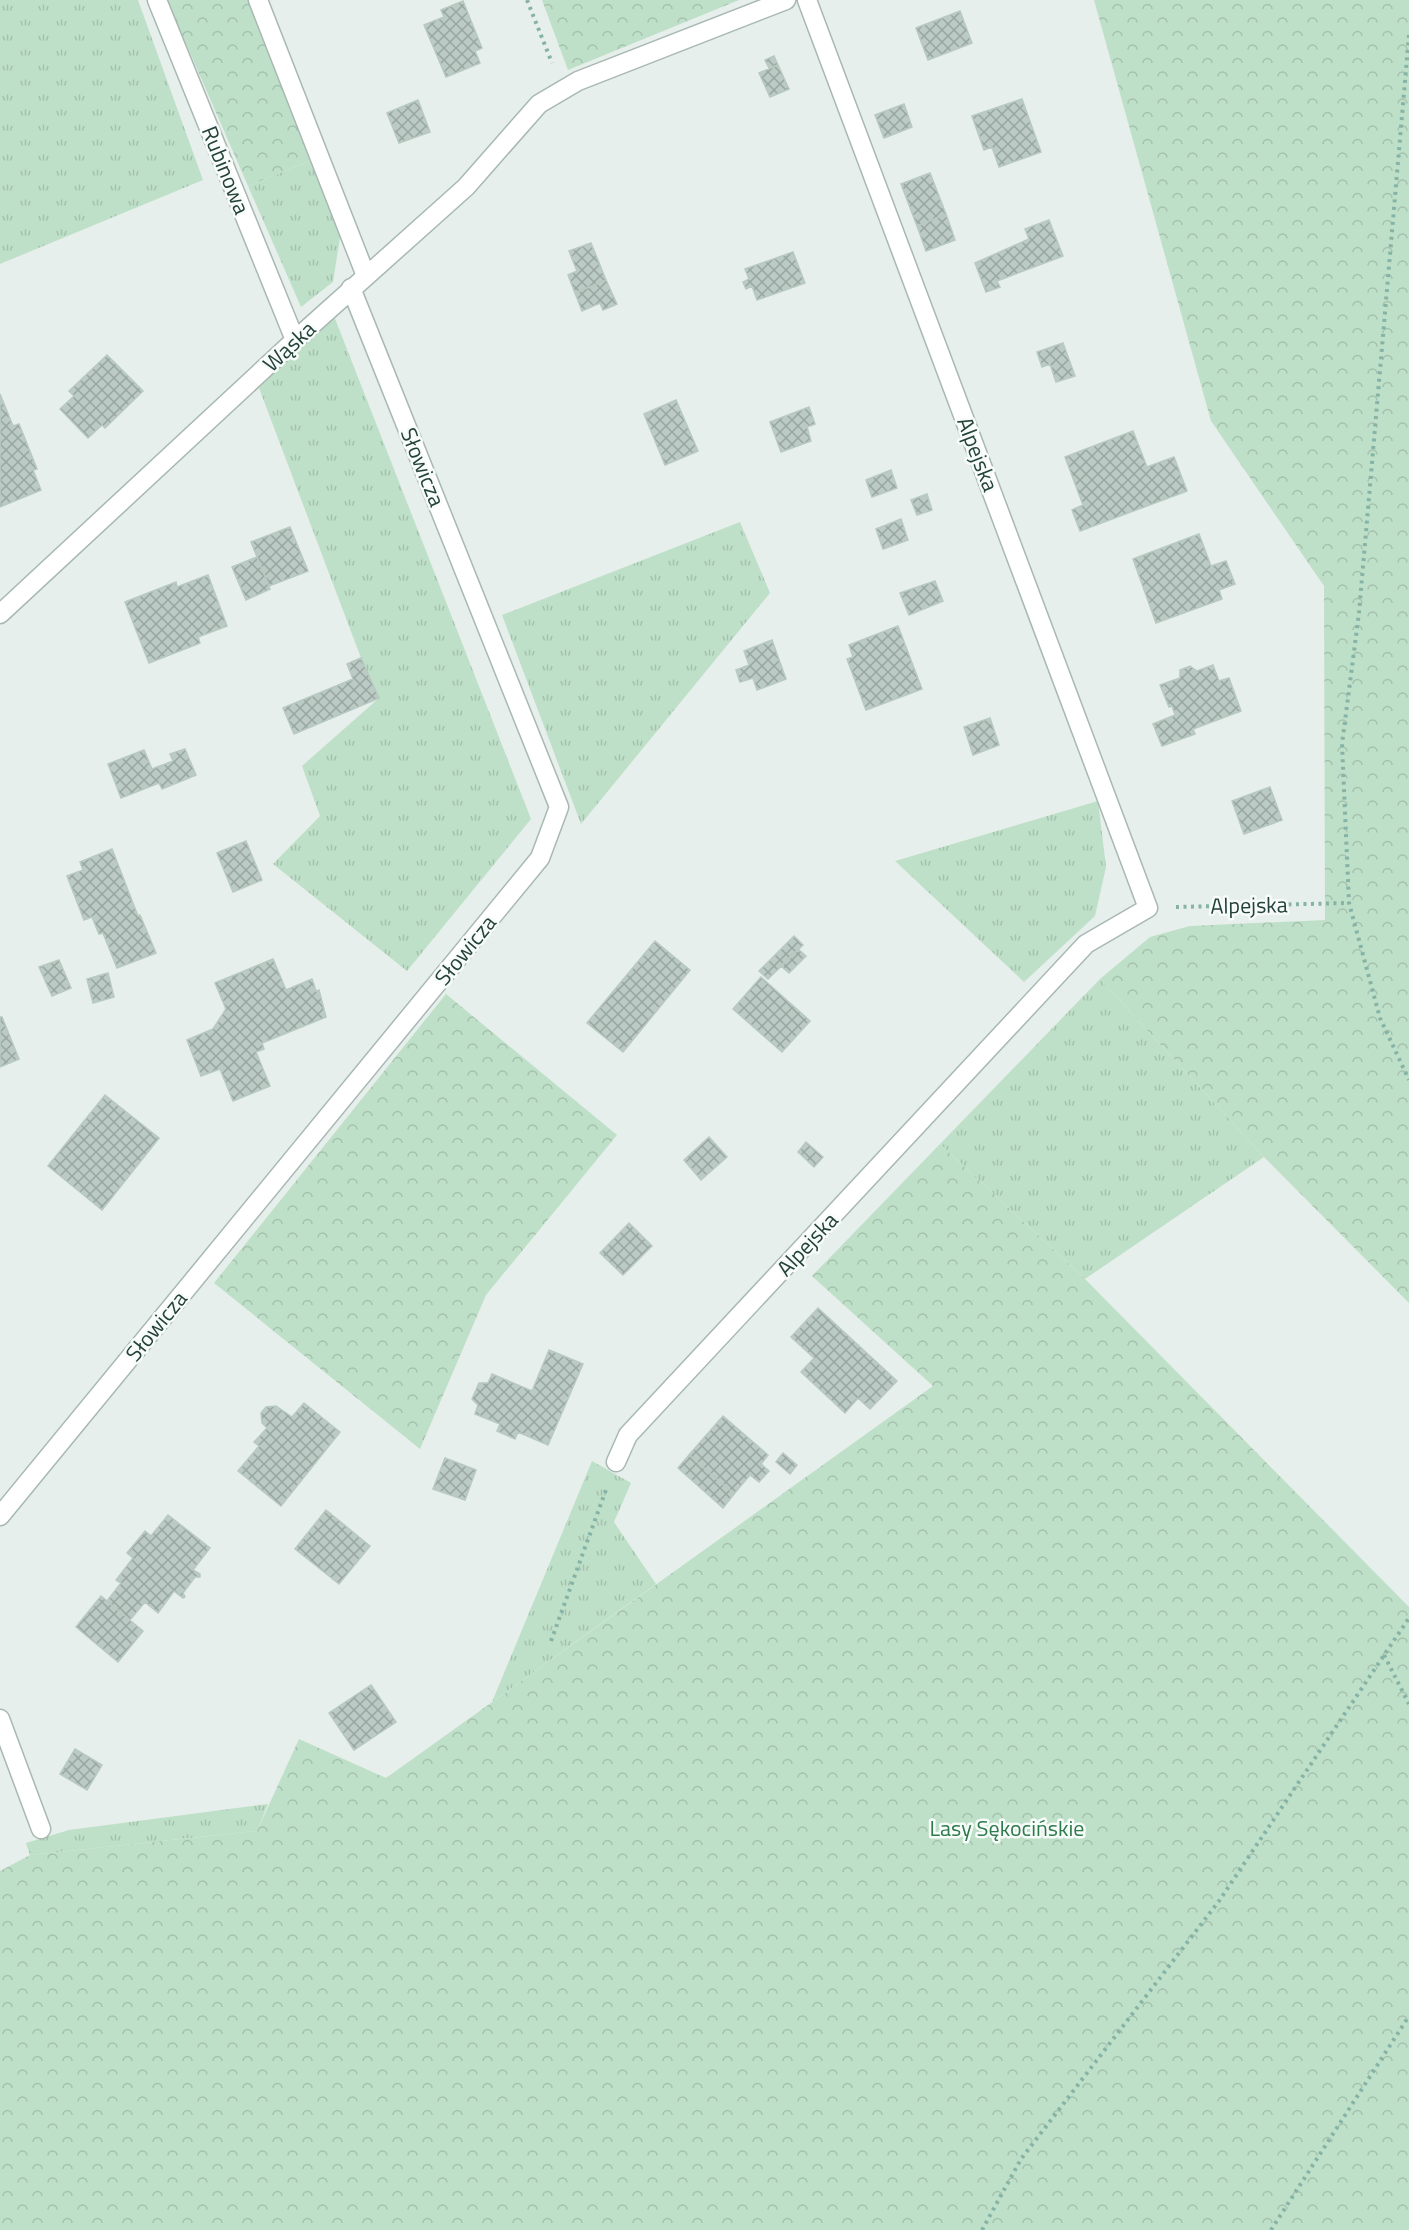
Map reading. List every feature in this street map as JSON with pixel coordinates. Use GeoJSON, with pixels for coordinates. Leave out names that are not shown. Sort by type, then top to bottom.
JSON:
{"type":"FeatureCollection","features":[{"type":"Feature","properties":{"kind":"street","name":"Rubinowa"},"geometry":{"type":"LineString","coordinates":[[157,0],[295,340]]}},
{"type":"Feature","properties":{"kind":"street"},"geometry":{"type":"LineString","coordinates":[[258,0],[366,276]]}},
{"type":"Feature","properties":{"kind":"street","name":"Wąska"},"geometry":{"type":"LineString","coordinates":[[0,614],[351,288],[466,187],[539,104],[570,85],[786,0]]}},
{"type":"Feature","properties":{"kind":"street","name":"Alpejska"},"geometry":{"type":"LineString","coordinates":[[616,1462],[628,1435],[1086,944],[1149,908],[807,0]]}},
{"type":"Feature","properties":{"kind":"street","name":"Słowicza"},"geometry":{"type":"LineString","coordinates":[[0,1516],[540,858],[559,807],[351,288]]}},
{"type":"Feature","properties":{"kind":"street"},"geometry":{"type":"LineString","coordinates":[[0,1719],[40,1829]]}},
{"type":"Feature","properties":{"kind":"path"},"geometry":{"type":"LineString","coordinates":[[527,0],[570,85]]}},
{"type":"Feature","properties":{"kind":"path"},"geometry":{"type":"LineString","coordinates":[[1409,35],[1359,613],[1342,744],[1349,903],[1380,1018],[1409,1080]]}},
{"type":"Feature","properties":{"kind":"path","name":"Alpejska"},"geometry":{"type":"LineString","coordinates":[[1149,908],[1349,903]]}},
{"type":"Feature","properties":{"kind":"path"},"geometry":{"type":"LineString","coordinates":[[551,1641],[616,1462]]}},
{"type":"Feature","properties":{"kind":"path"},"geometry":{"type":"LineString","coordinates":[[982,2230],[1021,2158],[1219,1901],[1409,1618]]}},
{"type":"Feature","properties":{"kind":"path"},"geometry":{"type":"LineString","coordinates":[[1384,1655],[1409,1704]]}},
{"type":"Feature","properties":{"kind":"path"},"geometry":{"type":"LineString","coordinates":[[1271,2230],[1409,2016]]}},
{"type":"Feature","properties":{"kind":"green space"},"geometry":{"type":"Polygon","coordinates":[[[0,0],[138,0],[203,180],[0,264],[0,0]]]}},
{"type":"Feature","properties":{"kind":"green space"},"geometry":{"type":"Polygon","coordinates":[[[167,0],[249,0],[312,160],[248,186],[167,0]]]}},
{"type":"Feature","properties":{"kind":"green space"},"geometry":{"type":"Polygon","coordinates":[[[542,0],[739,0],[568,70],[542,0]]]}},
{"type":"Feature","properties":{"kind":"green space"},"geometry":{"type":"Polygon","coordinates":[[[1094,0],[1409,0],[1409,1303],[1264,1157],[1100,979],[1150,937],[1190,926],[1325,920],[1324,586],[1211,421],[1094,0]]]}},
{"type":"Feature","properties":{"kind":"green space"},"geometry":{"type":"Polygon","coordinates":[[[312,160],[341,231],[333,282],[301,307],[248,186],[312,160]]]}},
{"type":"Feature","properties":{"kind":"green space"},"geometry":{"type":"Polygon","coordinates":[[[334,316],[531,819],[407,971],[273,864],[320,816],[302,766],[379,698],[361,658],[259,388],[334,316]]]}},
{"type":"Feature","properties":{"kind":"green space"},"geometry":{"type":"Polygon","coordinates":[[[740,522],[770,593],[581,824],[502,615],[740,522]]]}},
{"type":"Feature","properties":{"kind":"green space"},"geometry":{"type":"Polygon","coordinates":[[[1098,801],[1106,867],[1095,916],[1024,982],[895,861],[1098,801]]]}},
{"type":"Feature","properties":{"kind":"green space"},"geometry":{"type":"Polygon","coordinates":[[[1100,979],[1264,1157],[1085,1279],[940,1144],[1100,979]]]}},
{"type":"Feature","properties":{"kind":"green space"},"geometry":{"type":"Polygon","coordinates":[[[446,994],[617,1135],[486,1295],[420,1449],[214,1283],[446,994]]]}},
{"type":"Feature","properties":{"kind":"green space","name":"Lasy Sękocińskie"},"geometry":{"type":"Polygon","coordinates":[[[940,1144],[1085,1279],[1409,1607],[1409,2230],[0,2230],[0,1871],[30,1855],[257,1831],[299,1739],[386,1778],[933,1386],[812,1276],[940,1144]]]}},
{"type":"Feature","properties":{"kind":"green space"},"geometry":{"type":"Polygon","coordinates":[[[592,1461],[631,1483],[614,1522],[656,1584],[492,1702],[592,1461]]]}},
{"type":"Feature","properties":{"kind":"green space"},"geometry":{"type":"Polygon","coordinates":[[[268,1804],[257,1831],[30,1855],[26,1843],[69,1830],[268,1804]]]}},
{"type":"Feature","properties":{"kind":"building"},"geometry":{"type":"Polygon","coordinates":[[[463,1],[482,48],[475,51],[480,63],[446,77],[424,25],[444,17],[441,10],[463,1]]]}},
{"type":"Feature","properties":{"kind":"building"},"geometry":{"type":"Polygon","coordinates":[[[960,11],[972,43],[928,60],[916,28],[960,11]]]}},
{"type":"Feature","properties":{"kind":"building"},"geometry":{"type":"Polygon","coordinates":[[[774,56],[778,65],[769,68],[765,60],[774,56]]]}},
{"type":"Feature","properties":{"kind":"building"},"geometry":{"type":"Polygon","coordinates":[[[778,65],[789,89],[770,97],[759,73],[778,65]]]}},
{"type":"Feature","properties":{"kind":"building"},"geometry":{"type":"Polygon","coordinates":[[[1022,99],[1041,152],[999,167],[992,147],[984,150],[972,116],[1022,99]]]}},
{"type":"Feature","properties":{"kind":"building"},"geometry":{"type":"Polygon","coordinates":[[[418,100],[430,132],[399,143],[387,113],[418,100]]]}},
{"type":"Feature","properties":{"kind":"building"},"geometry":{"type":"Polygon","coordinates":[[[904,104],[912,127],[884,138],[875,115],[904,104]]]}},
{"type":"Feature","properties":{"kind":"building"},"geometry":{"type":"Polygon","coordinates":[[[930,173],[946,214],[917,226],[901,184],[930,173]]]}},
{"type":"Feature","properties":{"kind":"building"},"geometry":{"type":"Polygon","coordinates":[[[946,214],[955,240],[926,251],[917,226],[946,214]]]}},
{"type":"Feature","properties":{"kind":"building"},"geometry":{"type":"Polygon","coordinates":[[[1049,220],[1063,256],[997,281],[1000,287],[986,292],[975,263],[1029,239],[1025,229],[1049,220]]]}},
{"type":"Feature","properties":{"kind":"building"},"geometry":{"type":"Polygon","coordinates":[[[591,243],[606,280],[575,293],[568,275],[577,271],[569,251],[591,243]]]}},
{"type":"Feature","properties":{"kind":"building"},"geometry":{"type":"Polygon","coordinates":[[[793,252],[805,283],[757,300],[752,286],[746,289],[743,282],[749,279],[745,269],[793,252]]]}},
{"type":"Feature","properties":{"kind":"building"},"geometry":{"type":"Polygon","coordinates":[[[606,280],[617,304],[603,310],[600,303],[582,311],[575,293],[606,280]]]}},
{"type":"Feature","properties":{"kind":"building"},"geometry":{"type":"Polygon","coordinates":[[[1063,343],[1075,376],[1056,382],[1050,364],[1042,367],[1037,352],[1063,343]]]}},
{"type":"Feature","properties":{"kind":"building"},"geometry":{"type":"Polygon","coordinates":[[[107,355],[143,391],[105,428],[102,425],[88,438],[60,409],[74,396],[69,391],[107,355]]]}},
{"type":"Feature","properties":{"kind":"building"},"geometry":{"type":"Polygon","coordinates":[[[0,394],[13,426],[19,424],[37,469],[33,470],[41,490],[0,507],[0,394]]]}},
{"type":"Feature","properties":{"kind":"building"},"geometry":{"type":"Polygon","coordinates":[[[676,400],[698,451],[665,465],[644,414],[676,400]]]}},
{"type":"Feature","properties":{"kind":"building"},"geometry":{"type":"Polygon","coordinates":[[[809,407],[815,424],[807,427],[811,441],[781,452],[770,422],[809,407]]]}},
{"type":"Feature","properties":{"kind":"building"},"geometry":{"type":"Polygon","coordinates":[[[1133,431],[1147,467],[1174,457],[1187,491],[1080,531],[1072,510],[1083,505],[1065,457],[1133,431]]]}},
{"type":"Feature","properties":{"kind":"building"},"geometry":{"type":"Polygon","coordinates":[[[891,470],[897,488],[872,497],[866,480],[891,470]]]}},
{"type":"Feature","properties":{"kind":"building"},"geometry":{"type":"Polygon","coordinates":[[[927,494],[932,510],[917,515],[911,500],[927,494]]]}},
{"type":"Feature","properties":{"kind":"building"},"geometry":{"type":"Polygon","coordinates":[[[901,519],[908,540],[883,549],[876,529],[901,519]]]}},
{"type":"Feature","properties":{"kind":"building"},"geometry":{"type":"Polygon","coordinates":[[[290,527],[308,571],[269,586],[251,542],[290,527]]]}},
{"type":"Feature","properties":{"kind":"building"},"geometry":{"type":"Polygon","coordinates":[[[1199,534],[1211,566],[1226,561],[1235,584],[1219,590],[1222,599],[1156,623],[1133,559],[1199,534]]]}},
{"type":"Feature","properties":{"kind":"building"},"geometry":{"type":"Polygon","coordinates":[[[257,557],[270,589],[246,600],[232,567],[257,557]]]}},
{"type":"Feature","properties":{"kind":"building"},"geometry":{"type":"Polygon","coordinates":[[[208,575],[227,626],[198,637],[200,643],[149,663],[125,602],[176,582],[177,587],[208,575]]]}},
{"type":"Feature","properties":{"kind":"building"},"geometry":{"type":"Polygon","coordinates":[[[935,581],[943,601],[909,615],[900,593],[935,581]]]}},
{"type":"Feature","properties":{"kind":"building"},"geometry":{"type":"Polygon","coordinates":[[[898,626],[922,689],[866,710],[847,659],[853,657],[849,645],[898,626]]]}},
{"type":"Feature","properties":{"kind":"building"},"geometry":{"type":"Polygon","coordinates":[[[772,640],[786,679],[757,690],[753,678],[740,682],[736,670],[749,665],[744,651],[772,640]]]}},
{"type":"Feature","properties":{"kind":"building"},"geometry":{"type":"Polygon","coordinates":[[[361,658],[379,698],[294,734],[283,708],[353,679],[347,664],[361,658]]]}},
{"type":"Feature","properties":{"kind":"building"},"geometry":{"type":"Polygon","coordinates":[[[1213,665],[1219,681],[1229,678],[1241,711],[1193,729],[1195,734],[1162,746],[1153,724],[1175,715],[1160,685],[1180,678],[1180,670],[1190,666],[1197,671],[1213,665]]]}},
{"type":"Feature","properties":{"kind":"building"},"geometry":{"type":"Polygon","coordinates":[[[990,718],[999,745],[973,755],[964,727],[990,718]]]}},
{"type":"Feature","properties":{"kind":"building"},"geometry":{"type":"Polygon","coordinates":[[[185,749],[196,775],[162,789],[159,783],[121,798],[108,764],[144,750],[152,769],[173,761],[170,754],[185,749]]]}},
{"type":"Feature","properties":{"kind":"building"},"geometry":{"type":"Polygon","coordinates":[[[1270,787],[1282,820],[1244,834],[1232,801],[1270,787]]]}},
{"type":"Feature","properties":{"kind":"building"},"geometry":{"type":"Polygon","coordinates":[[[246,841],[262,880],[233,892],[217,853],[246,841]]]}},
{"type":"Feature","properties":{"kind":"building"},"geometry":{"type":"Polygon","coordinates":[[[112,849],[138,916],[140,915],[156,953],[117,968],[103,933],[99,934],[92,917],[84,920],[67,876],[83,870],[80,862],[112,849]]]}},
{"type":"Feature","properties":{"kind":"building"},"geometry":{"type":"Polygon","coordinates":[[[794,936],[803,945],[768,979],[759,971],[794,936]]]}},
{"type":"Feature","properties":{"kind":"building"},"geometry":{"type":"Polygon","coordinates":[[[655,941],[690,970],[623,1052],[587,1023],[655,941]]]}},
{"type":"Feature","properties":{"kind":"building"},"geometry":{"type":"Polygon","coordinates":[[[798,949],[806,956],[789,973],[781,966],[798,949]]]}},
{"type":"Feature","properties":{"kind":"building"},"geometry":{"type":"Polygon","coordinates":[[[273,959],[286,990],[312,979],[316,991],[319,990],[326,1017],[262,1043],[264,1049],[256,1052],[270,1086],[233,1101],[220,1069],[201,1076],[187,1040],[213,1029],[226,1009],[215,983],[273,959]]]}},
{"type":"Feature","properties":{"kind":"building"},"geometry":{"type":"Polygon","coordinates":[[[59,960],[71,988],[52,996],[39,967],[59,960]]]}},
{"type":"Feature","properties":{"kind":"building"},"geometry":{"type":"Polygon","coordinates":[[[108,973],[114,997],[93,1003],[87,979],[108,973]]]}},
{"type":"Feature","properties":{"kind":"building"},"geometry":{"type":"Polygon","coordinates":[[[761,977],[810,1021],[782,1052],[733,1009],[761,977]]]}},
{"type":"Feature","properties":{"kind":"building"},"geometry":{"type":"Polygon","coordinates":[[[0,1017],[2,1017],[19,1059],[0,1067],[0,1017]]]}},
{"type":"Feature","properties":{"kind":"building"},"geometry":{"type":"Polygon","coordinates":[[[105,1095],[159,1138],[102,1210],[48,1166],[105,1095]]]}},
{"type":"Feature","properties":{"kind":"building"},"geometry":{"type":"Polygon","coordinates":[[[709,1137],[727,1157],[701,1180],[684,1160],[709,1137]]]}},
{"type":"Feature","properties":{"kind":"building"},"geometry":{"type":"Polygon","coordinates":[[[806,1142],[823,1157],[814,1167],[798,1152],[806,1142]]]}},
{"type":"Feature","properties":{"kind":"building"},"geometry":{"type":"Polygon","coordinates":[[[629,1223],[652,1246],[623,1275],[600,1253],[629,1223]]]}},
{"type":"Feature","properties":{"kind":"building"},"geometry":{"type":"Polygon","coordinates":[[[818,1308],[897,1381],[870,1409],[858,1398],[845,1413],[801,1372],[814,1358],[791,1337],[818,1308]]]}},
{"type":"Feature","properties":{"kind":"building"},"geometry":{"type":"Polygon","coordinates":[[[549,1350],[583,1364],[548,1445],[518,1432],[515,1439],[497,1431],[500,1424],[475,1414],[478,1405],[472,1399],[479,1383],[488,1383],[492,1374],[532,1391],[549,1350]]]}},
{"type":"Feature","properties":{"kind":"building"},"geometry":{"type":"Polygon","coordinates":[[[304,1403],[340,1432],[281,1506],[238,1471],[259,1446],[254,1442],[267,1428],[262,1423],[261,1413],[266,1407],[276,1406],[292,1417],[304,1403]]]}},
{"type":"Feature","properties":{"kind":"building"},"geometry":{"type":"Polygon","coordinates":[[[723,1416],[768,1455],[761,1464],[769,1471],[759,1482],[750,1475],[734,1494],[689,1455],[723,1416]]]}},
{"type":"Feature","properties":{"kind":"building"},"geometry":{"type":"Polygon","coordinates":[[[783,1453],[797,1465],[790,1474],[776,1462],[783,1453]]]}},
{"type":"Feature","properties":{"kind":"building"},"geometry":{"type":"Polygon","coordinates":[[[689,1455],[734,1494],[723,1508],[678,1468],[689,1455]]]}},
{"type":"Feature","properties":{"kind":"building"},"geometry":{"type":"Polygon","coordinates":[[[445,1458],[476,1470],[465,1500],[433,1489],[445,1458]]]}},
{"type":"Feature","properties":{"kind":"building"},"geometry":{"type":"Polygon","coordinates":[[[326,1510],[370,1546],[339,1584],[295,1549],[326,1510]]]}},
{"type":"Feature","properties":{"kind":"building"},"geometry":{"type":"Polygon","coordinates":[[[168,1515],[210,1548],[193,1570],[200,1574],[200,1577],[195,1577],[183,1593],[185,1597],[183,1598],[174,1591],[158,1613],[145,1602],[130,1620],[107,1601],[121,1583],[116,1580],[133,1558],[127,1553],[145,1531],[151,1536],[168,1515]]]}},
{"type":"Feature","properties":{"kind":"building"},"geometry":{"type":"Polygon","coordinates":[[[101,1596],[143,1631],[118,1662],[76,1627],[101,1596]]]}},
{"type":"Feature","properties":{"kind":"building"},"geometry":{"type":"Polygon","coordinates":[[[371,1685],[396,1722],[354,1750],[329,1713],[371,1685]]]}},
{"type":"Feature","properties":{"kind":"building"},"geometry":{"type":"Polygon","coordinates":[[[75,1749],[102,1765],[87,1790],[60,1774],[75,1749]]]}}]}
